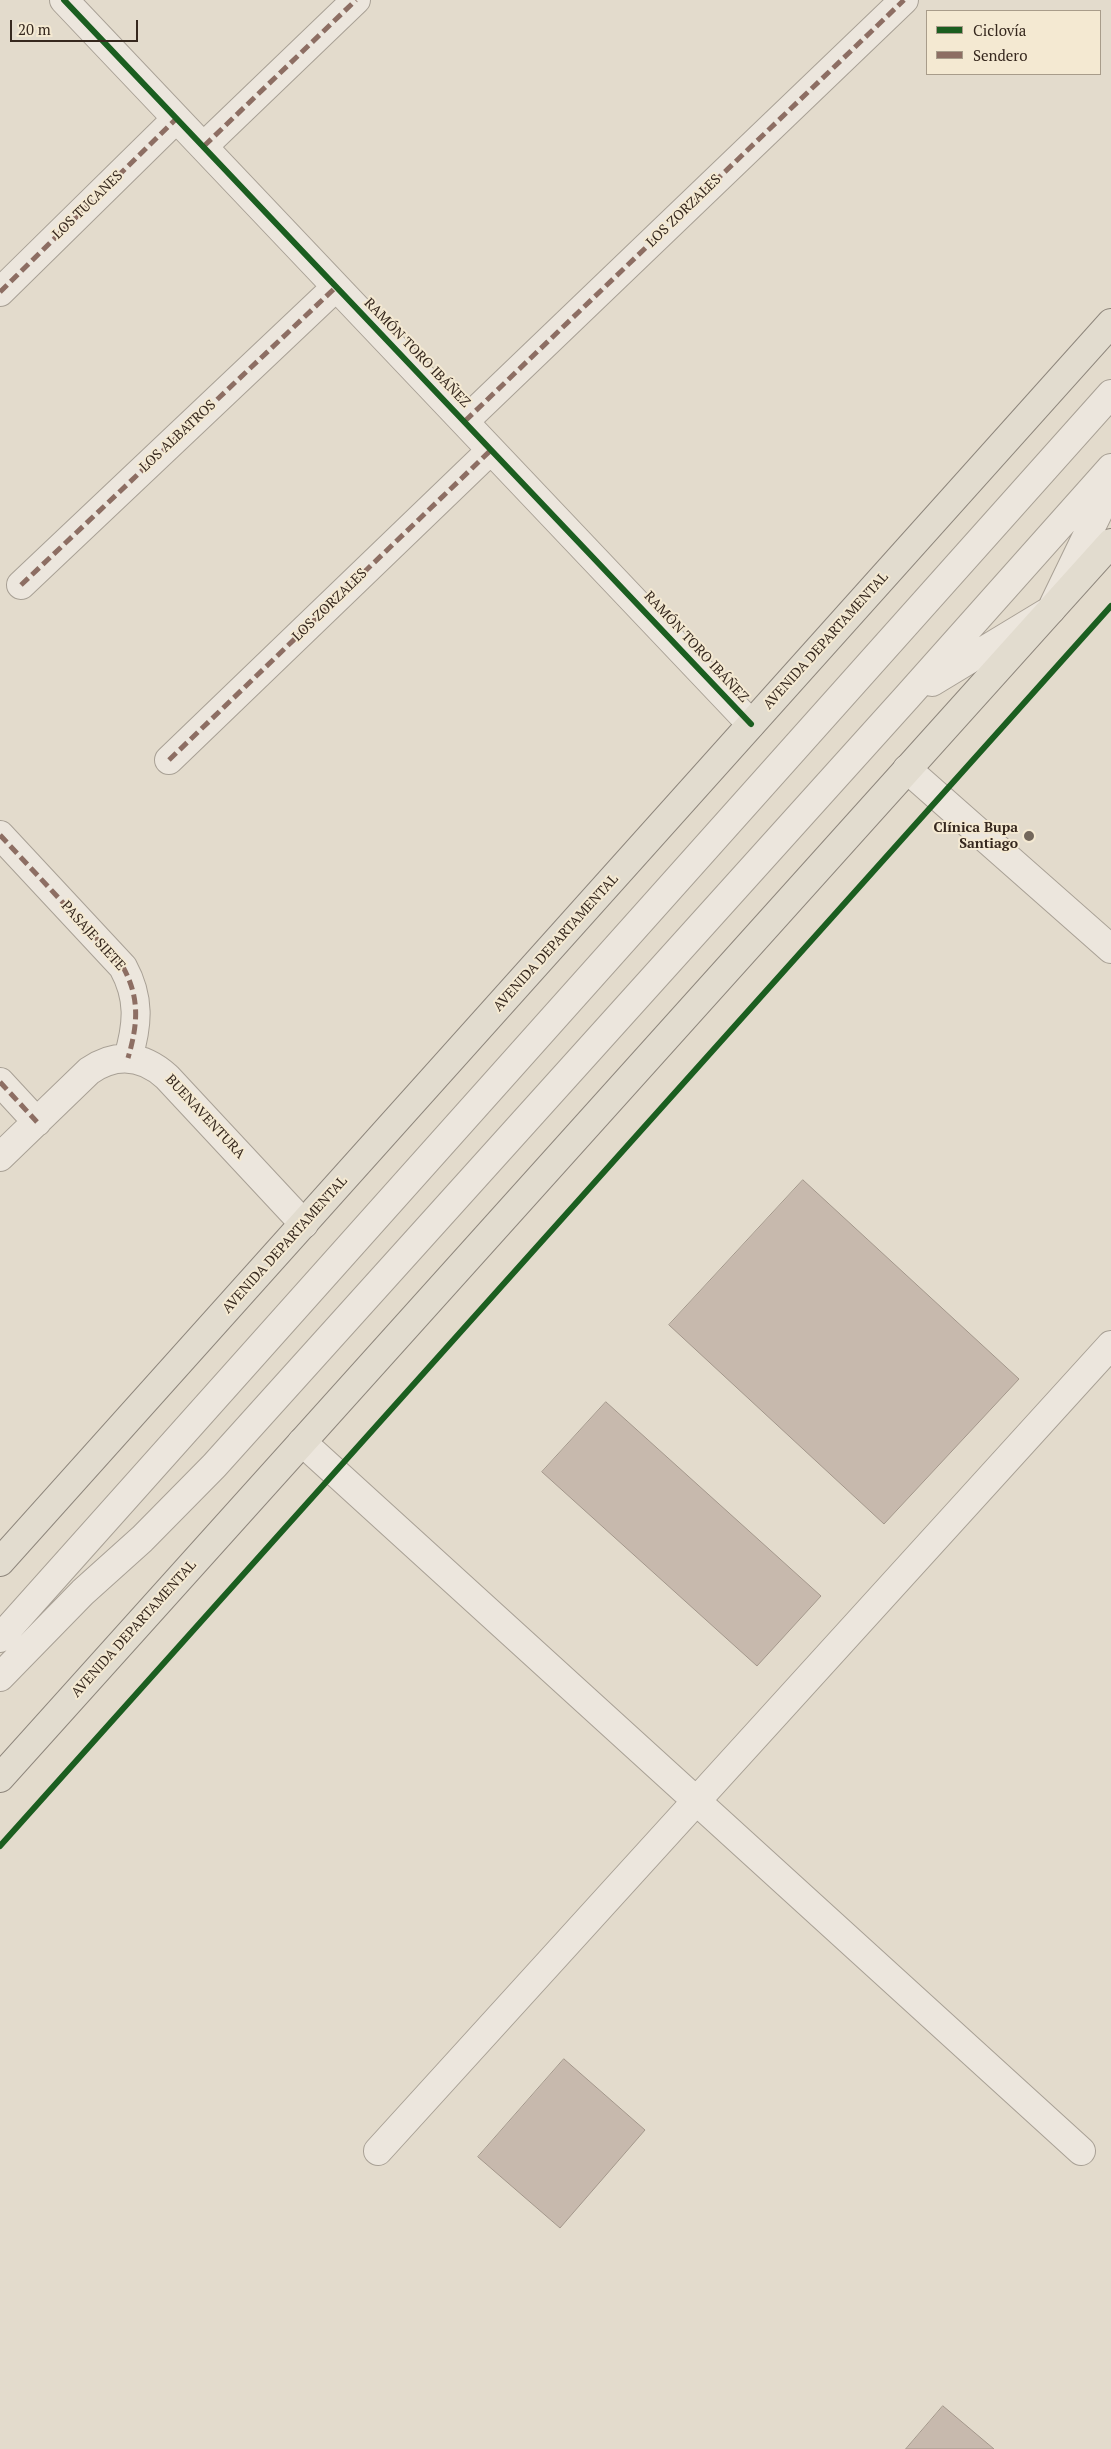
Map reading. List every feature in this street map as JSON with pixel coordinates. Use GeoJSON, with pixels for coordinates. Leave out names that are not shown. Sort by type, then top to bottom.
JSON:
{"type":"FeatureCollection","features":[{"type":"Feature","properties":{"kind":"main road","name":"AVENIDA DEPARTAMENTAL"},"geometry":{"type":"LineString","coordinates":[[0,1562],[1111,323]]}},
{"type":"Feature","properties":{"kind":"main road","name":"AVENIDA DEPARTAMENTAL"},"geometry":{"type":"LineString","coordinates":[[0,1778],[1111,543]]}},
{"type":"Feature","properties":{"kind":"street","name":"RAMÓN TORO IBÁÑEZ"},"geometry":{"type":"LineString","coordinates":[[64,0],[751,724]]}},
{"type":"Feature","properties":{"kind":"street"},"geometry":{"type":"LineString","coordinates":[[204,146],[356,0]]}},
{"type":"Feature","properties":{"kind":"street","name":"LOS ZORZALES"},"geometry":{"type":"LineString","coordinates":[[465,421],[904,0]]}},
{"type":"Feature","properties":{"kind":"street","name":"LOS TUCANES"},"geometry":{"type":"LineString","coordinates":[[0,292],[176,119]]}},
{"type":"Feature","properties":{"kind":"street","name":"LOS ALBATROS"},"geometry":{"type":"LineString","coordinates":[[21,585],[336,286]]}},
{"type":"Feature","properties":{"kind":"street"},"geometry":{"type":"LineString","coordinates":[[0,1638],[1111,394]]}},
{"type":"Feature","properties":{"kind":"street","name":"LOS ZORZALES"},"geometry":{"type":"LineString","coordinates":[[169,760],[491,450]]}},
{"type":"Feature","properties":{"kind":"street"},"geometry":{"type":"LineString","coordinates":[[0,1677],[69,1606],[142,1539],[214,1466],[907,698],[1111,468]]}},
{"type":"Feature","properties":{"kind":"street"},"geometry":{"type":"LineString","coordinates":[[907,698],[1051,610],[1111,486]]}},
{"type":"Feature","properties":{"kind":"street"},"geometry":{"type":"LineString","coordinates":[[907,769],[1111,949]]}},
{"type":"Feature","properties":{"kind":"street","name":"PASAJE SIETE"},"geometry":{"type":"LineString","coordinates":[[0,834],[123,966],[132,983],[136,1000],[136,1022],[128,1058]]}},
{"type":"Feature","properties":{"kind":"street","name":"BUENAVENTURA"},"geometry":{"type":"LineString","coordinates":[[0,1158],[89,1071],[101,1063],[128,1058],[143,1060],[167,1076],[304,1224]]}},
{"type":"Feature","properties":{"kind":"street"},"geometry":{"type":"LineString","coordinates":[[0,1082],[37,1122]]}},
{"type":"Feature","properties":{"kind":"street"},"geometry":{"type":"LineString","coordinates":[[378,2151],[1111,1345]]}},
{"type":"Feature","properties":{"kind":"street"},"geometry":{"type":"LineString","coordinates":[[302,1442],[1081,2151]]}},
{"type":"Feature","properties":{"kind":"building"},"geometry":{"type":"Polygon","coordinates":[[[803,1180],[1019,1379],[884,1524],[669,1325],[803,1180]]]}},
{"type":"Feature","properties":{"kind":"building"},"geometry":{"type":"Polygon","coordinates":[[[606,1402],[821,1596],[757,1666],[542,1472],[606,1402]]]}},
{"type":"Feature","properties":{"kind":"building"},"geometry":{"type":"Polygon","coordinates":[[[564,2059],[645,2130],[560,2228],[478,2157],[564,2059]]]}},
{"type":"Feature","properties":{"kind":"building"},"geometry":{"type":"Polygon","coordinates":[[[943,2406],[994,2449],[906,2449],[943,2406]]]}},
{"type":"Feature","properties":{"kind":"marked path"},"geometry":{"type":"LineString","coordinates":[[204,146],[356,0]]}},
{"type":"Feature","properties":{"kind":"marked path"},"geometry":{"type":"LineString","coordinates":[[465,421],[904,0]]}},
{"type":"Feature","properties":{"kind":"marked path"},"geometry":{"type":"LineString","coordinates":[[0,292],[176,119]]}},
{"type":"Feature","properties":{"kind":"marked path"},"geometry":{"type":"LineString","coordinates":[[21,585],[336,287]]}},
{"type":"Feature","properties":{"kind":"marked path"},"geometry":{"type":"LineString","coordinates":[[169,760],[491,450]]}},
{"type":"Feature","properties":{"kind":"marked path"},"geometry":{"type":"LineString","coordinates":[[0,835],[123,967],[129,978],[136,1011],[134,1034],[128,1058]]}},
{"type":"Feature","properties":{"kind":"marked path"},"geometry":{"type":"LineString","coordinates":[[0,1082],[37,1122]]}},
{"type":"Feature","properties":{"kind":"cycle path"},"geometry":{"type":"LineString","coordinates":[[64,0],[751,724]]}},
{"type":"Feature","properties":{"kind":"cycle path"},"geometry":{"type":"LineString","coordinates":[[0,1846],[1111,606]]}},
{"type":"Feature","properties":{"kind":"place","name":"Clínica Bupa Santiago"},"geometry":{"type":"Point","coordinates":[1029,836]}}]}
